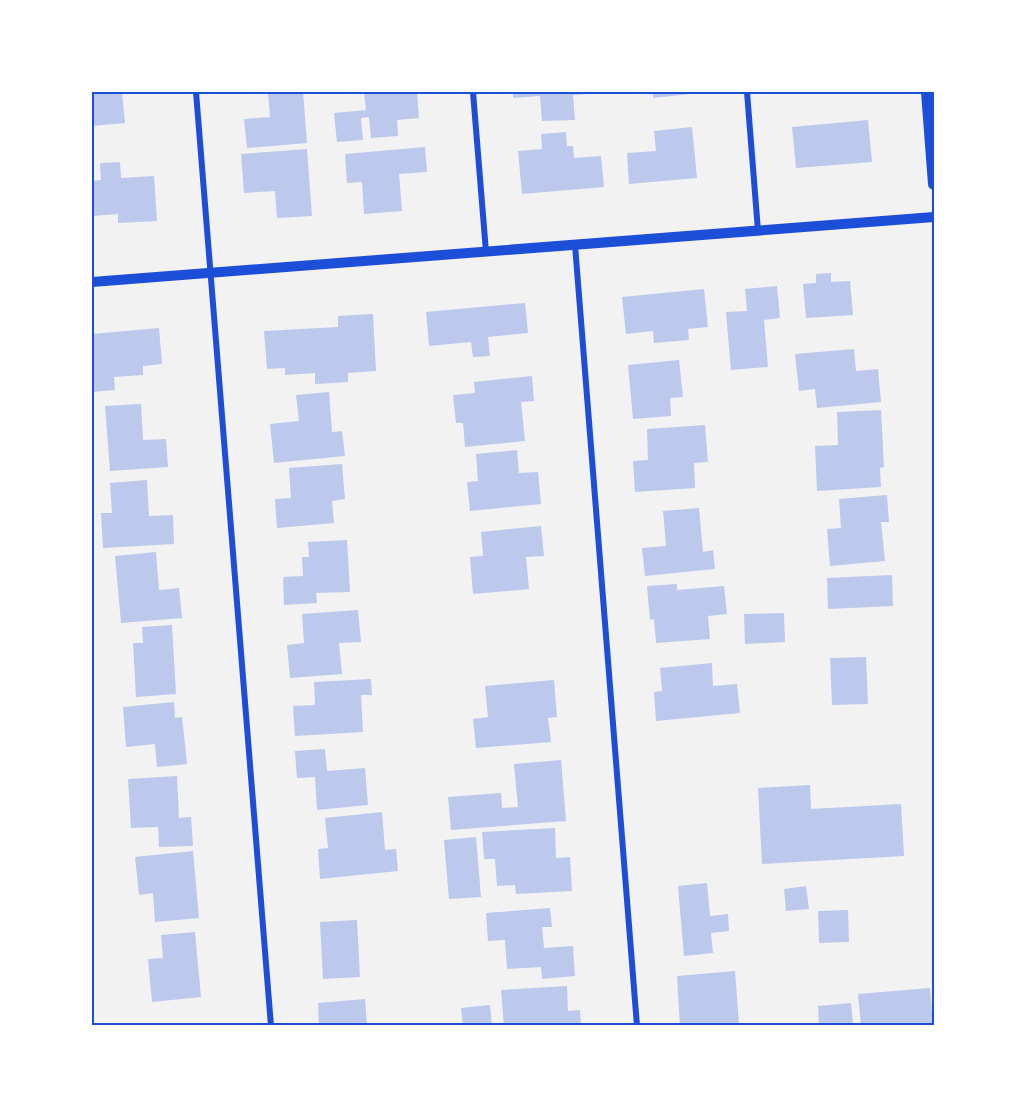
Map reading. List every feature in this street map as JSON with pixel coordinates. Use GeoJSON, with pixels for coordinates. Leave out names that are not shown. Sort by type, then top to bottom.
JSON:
{"type":"FeatureCollection","features":[{"type":"Feature","properties":{"kind":"main road"},"geometry":{"type":"LineString","coordinates":[[927,92],[934,184]]}},
{"type":"Feature","properties":{"kind":"street"},"geometry":{"type":"LineString","coordinates":[[196,92],[271,1026]]}},
{"type":"Feature","properties":{"kind":"street"},"geometry":{"type":"LineString","coordinates":[[473,92],[486,252]]}},
{"type":"Feature","properties":{"kind":"street"},"geometry":{"type":"LineString","coordinates":[[747,92],[758,231]]}},
{"type":"Feature","properties":{"kind":"street"},"geometry":{"type":"LineString","coordinates":[[92,282],[934,217]]}},
{"type":"Feature","properties":{"kind":"street"},"geometry":{"type":"LineString","coordinates":[[575,245],[637,1026]]}},
{"type":"Feature","properties":{"kind":"building"},"geometry":{"type":"Polygon","coordinates":[[[92,92],[122,92],[125,123],[92,126],[92,92]]]}},
{"type":"Feature","properties":{"kind":"building"},"geometry":{"type":"Polygon","coordinates":[[[268,92],[303,92],[307,143],[247,148],[244,119],[270,117],[268,92]]]}},
{"type":"Feature","properties":{"kind":"building"},"geometry":{"type":"Polygon","coordinates":[[[364,92],[417,92],[419,118],[397,120],[398,136],[371,138],[369,117],[361,118],[363,140],[337,142],[334,113],[366,110],[364,92]]]}},
{"type":"Feature","properties":{"kind":"building"},"geometry":{"type":"Polygon","coordinates":[[[513,92],[603,93],[573,95],[575,120],[542,121],[540,96],[513,98],[513,92]]]}},
{"type":"Feature","properties":{"kind":"building"},"geometry":{"type":"Polygon","coordinates":[[[653,92],[690,92],[690,94],[653,98],[653,92]]]}},
{"type":"Feature","properties":{"kind":"building"},"geometry":{"type":"Polygon","coordinates":[[[868,120],[872,162],[796,168],[792,127],[868,120]]]}},
{"type":"Feature","properties":{"kind":"building"},"geometry":{"type":"Polygon","coordinates":[[[692,127],[697,178],[629,184],[627,153],[656,151],[654,131],[692,127]]]}},
{"type":"Feature","properties":{"kind":"building"},"geometry":{"type":"Polygon","coordinates":[[[566,132],[567,146],[573,146],[574,158],[601,156],[604,187],[522,194],[518,151],[542,149],[541,134],[566,132]]]}},
{"type":"Feature","properties":{"kind":"building"},"geometry":{"type":"Polygon","coordinates":[[[425,147],[427,172],[399,174],[402,211],[364,214],[362,182],[347,183],[345,154],[425,147]]]}},
{"type":"Feature","properties":{"kind":"building"},"geometry":{"type":"Polygon","coordinates":[[[307,149],[312,216],[277,218],[275,191],[244,193],[241,154],[307,149]]]}},
{"type":"Feature","properties":{"kind":"building"},"geometry":{"type":"Polygon","coordinates":[[[120,162],[121,178],[154,176],[157,221],[118,223],[118,214],[92,216],[92,181],[101,180],[100,163],[120,162]]]}},
{"type":"Feature","properties":{"kind":"building"},"geometry":{"type":"Polygon","coordinates":[[[831,273],[831,282],[850,281],[853,315],[806,318],[803,284],[816,283],[816,274],[831,273]]]}},
{"type":"Feature","properties":{"kind":"building"},"geometry":{"type":"Polygon","coordinates":[[[777,286],[780,318],[764,320],[768,367],[731,370],[726,312],[747,311],[745,289],[777,286]]]}},
{"type":"Feature","properties":{"kind":"building"},"geometry":{"type":"Polygon","coordinates":[[[704,289],[708,327],[688,329],[689,340],[654,343],[653,331],[626,334],[622,297],[704,289]]]}},
{"type":"Feature","properties":{"kind":"building"},"geometry":{"type":"Polygon","coordinates":[[[525,303],[528,333],[488,337],[490,356],[473,357],[471,342],[429,346],[426,312],[525,303]]]}},
{"type":"Feature","properties":{"kind":"building"},"geometry":{"type":"Polygon","coordinates":[[[373,314],[376,371],[348,373],[348,382],[315,384],[315,373],[285,375],[285,368],[267,369],[264,331],[338,327],[338,316],[373,314]]]}},
{"type":"Feature","properties":{"kind":"building"},"geometry":{"type":"Polygon","coordinates":[[[159,328],[162,364],[143,366],[143,375],[114,377],[115,390],[92,392],[92,334],[159,328]]]}},
{"type":"Feature","properties":{"kind":"building"},"geometry":{"type":"Polygon","coordinates":[[[854,349],[856,371],[878,369],[881,402],[817,408],[815,389],[799,391],[795,354],[854,349]]]}},
{"type":"Feature","properties":{"kind":"building"},"geometry":{"type":"Polygon","coordinates":[[[679,360],[683,397],[670,398],[671,416],[633,419],[628,365],[679,360]]]}},
{"type":"Feature","properties":{"kind":"building"},"geometry":{"type":"Polygon","coordinates":[[[532,376],[534,401],[521,402],[525,441],[465,447],[463,423],[456,423],[453,395],[475,393],[474,382],[532,376]]]}},
{"type":"Feature","properties":{"kind":"building"},"geometry":{"type":"Polygon","coordinates":[[[329,392],[332,432],[342,431],[345,456],[274,463],[270,424],[299,421],[296,395],[329,392]]]}},
{"type":"Feature","properties":{"kind":"building"},"geometry":{"type":"Polygon","coordinates":[[[141,404],[143,440],[166,439],[168,467],[110,471],[105,406],[141,404]]]}},
{"type":"Feature","properties":{"kind":"building"},"geometry":{"type":"Polygon","coordinates":[[[881,410],[884,467],[880,468],[881,487],[817,491],[815,446],[838,445],[837,412],[881,410]]]}},
{"type":"Feature","properties":{"kind":"building"},"geometry":{"type":"Polygon","coordinates":[[[705,425],[708,462],[694,463],[695,488],[635,492],[633,461],[648,460],[647,429],[705,425]]]}},
{"type":"Feature","properties":{"kind":"building"},"geometry":{"type":"Polygon","coordinates":[[[517,450],[519,473],[538,472],[541,504],[470,511],[467,482],[478,481],[476,454],[517,450]]]}},
{"type":"Feature","properties":{"kind":"building"},"geometry":{"type":"Polygon","coordinates":[[[342,464],[345,499],[332,501],[334,523],[277,528],[275,499],[291,498],[289,468],[342,464]]]}},
{"type":"Feature","properties":{"kind":"building"},"geometry":{"type":"Polygon","coordinates":[[[147,480],[149,516],[173,515],[174,544],[103,548],[101,513],[112,513],[110,483],[147,480]]]}},
{"type":"Feature","properties":{"kind":"building"},"geometry":{"type":"Polygon","coordinates":[[[887,495],[889,522],[881,522],[885,561],[830,566],[827,529],[841,528],[839,499],[887,495]]]}},
{"type":"Feature","properties":{"kind":"building"},"geometry":{"type":"Polygon","coordinates":[[[699,508],[703,552],[713,550],[715,569],[645,576],[642,548],[666,546],[663,511],[699,508]]]}},
{"type":"Feature","properties":{"kind":"building"},"geometry":{"type":"Polygon","coordinates":[[[541,526],[544,556],[526,557],[529,589],[473,594],[470,557],[483,556],[481,532],[541,526]]]}},
{"type":"Feature","properties":{"kind":"building"},"geometry":{"type":"Polygon","coordinates":[[[347,540],[350,592],[316,593],[317,603],[284,605],[283,577],[303,576],[302,557],[309,557],[308,542],[347,540]]]}},
{"type":"Feature","properties":{"kind":"building"},"geometry":{"type":"Polygon","coordinates":[[[156,552],[159,590],[179,588],[182,618],[121,623],[115,556],[156,552]]]}},
{"type":"Feature","properties":{"kind":"building"},"geometry":{"type":"Polygon","coordinates":[[[892,575],[893,606],[828,609],[827,578],[892,575]]]}},
{"type":"Feature","properties":{"kind":"building"},"geometry":{"type":"Polygon","coordinates":[[[677,584],[677,590],[724,586],[727,614],[708,616],[710,639],[656,643],[654,619],[650,620],[647,586],[677,584]]]}},
{"type":"Feature","properties":{"kind":"building"},"geometry":{"type":"Polygon","coordinates":[[[358,610],[361,642],[339,643],[342,674],[290,678],[287,645],[304,643],[302,614],[358,610]]]}},
{"type":"Feature","properties":{"kind":"building"},"geometry":{"type":"Polygon","coordinates":[[[784,613],[785,642],[745,644],[744,614],[784,613]]]}},
{"type":"Feature","properties":{"kind":"building"},"geometry":{"type":"Polygon","coordinates":[[[172,625],[176,694],[136,697],[133,643],[143,643],[142,627],[172,625]]]}},
{"type":"Feature","properties":{"kind":"building"},"geometry":{"type":"Polygon","coordinates":[[[866,657],[868,704],[832,705],[830,658],[866,657]]]}},
{"type":"Feature","properties":{"kind":"building"},"geometry":{"type":"Polygon","coordinates":[[[712,663],[713,686],[737,684],[740,713],[656,721],[654,692],[662,691],[660,668],[712,663]]]}},
{"type":"Feature","properties":{"kind":"building"},"geometry":{"type":"Polygon","coordinates":[[[371,679],[372,695],[361,695],[363,732],[295,736],[293,706],[315,705],[314,682],[371,679]]]}},
{"type":"Feature","properties":{"kind":"building"},"geometry":{"type":"Polygon","coordinates":[[[554,680],[557,717],[548,718],[551,742],[476,748],[473,719],[488,717],[485,686],[554,680]]]}},
{"type":"Feature","properties":{"kind":"building"},"geometry":{"type":"Polygon","coordinates":[[[174,702],[175,718],[182,717],[187,764],[157,767],[155,744],[126,747],[123,707],[174,702]]]}},
{"type":"Feature","properties":{"kind":"building"},"geometry":{"type":"Polygon","coordinates":[[[325,749],[327,771],[365,768],[368,805],[317,810],[315,777],[297,778],[295,751],[325,749]]]}},
{"type":"Feature","properties":{"kind":"building"},"geometry":{"type":"Polygon","coordinates":[[[561,760],[566,821],[451,830],[448,797],[501,793],[502,808],[518,807],[514,764],[561,760]]]}},
{"type":"Feature","properties":{"kind":"building"},"geometry":{"type":"Polygon","coordinates":[[[177,776],[179,818],[191,817],[193,846],[159,847],[158,827],[131,828],[128,779],[177,776]]]}},
{"type":"Feature","properties":{"kind":"building"},"geometry":{"type":"Polygon","coordinates":[[[810,785],[811,809],[901,804],[904,856],[762,864],[758,788],[810,785]]]}},
{"type":"Feature","properties":{"kind":"building"},"geometry":{"type":"Polygon","coordinates":[[[382,812],[385,850],[396,849],[398,871],[320,879],[318,849],[328,848],[325,818],[382,812]]]}},
{"type":"Feature","properties":{"kind":"building"},"geometry":{"type":"Polygon","coordinates":[[[555,828],[556,858],[570,857],[572,891],[516,894],[515,885],[497,886],[495,859],[484,859],[482,832],[555,828]]]}},
{"type":"Feature","properties":{"kind":"building"},"geometry":{"type":"Polygon","coordinates":[[[476,837],[481,897],[449,899],[444,840],[476,837]]]}},
{"type":"Feature","properties":{"kind":"building"},"geometry":{"type":"Polygon","coordinates":[[[193,851],[199,918],[155,922],[153,893],[139,895],[135,857],[193,851]]]}},
{"type":"Feature","properties":{"kind":"building"},"geometry":{"type":"Polygon","coordinates":[[[707,883],[710,916],[728,914],[729,931],[711,933],[713,953],[684,956],[678,886],[707,883]]]}},
{"type":"Feature","properties":{"kind":"building"},"geometry":{"type":"Polygon","coordinates":[[[806,886],[809,909],[786,911],[784,889],[806,886]]]}},
{"type":"Feature","properties":{"kind":"building"},"geometry":{"type":"Polygon","coordinates":[[[550,908],[552,927],[542,927],[544,948],[573,946],[575,976],[542,979],[541,967],[507,969],[505,940],[488,941],[486,913],[550,908]]]}},
{"type":"Feature","properties":{"kind":"building"},"geometry":{"type":"Polygon","coordinates":[[[848,910],[849,942],[819,943],[818,911],[848,910]]]}},
{"type":"Feature","properties":{"kind":"building"},"geometry":{"type":"Polygon","coordinates":[[[357,920],[360,977],[323,979],[320,922],[357,920]]]}},
{"type":"Feature","properties":{"kind":"building"},"geometry":{"type":"Polygon","coordinates":[[[195,932],[201,997],[152,1002],[148,959],[163,958],[161,935],[195,932]]]}},
{"type":"Feature","properties":{"kind":"building"},"geometry":{"type":"Polygon","coordinates":[[[735,971],[739,1025],[680,1026],[677,976],[735,971]]]}},
{"type":"Feature","properties":{"kind":"building"},"geometry":{"type":"Polygon","coordinates":[[[567,986],[568,1011],[580,1010],[581,1026],[504,1026],[501,990],[567,986]]]}},
{"type":"Feature","properties":{"kind":"building"},"geometry":{"type":"Polygon","coordinates":[[[930,988],[933,1026],[861,1026],[858,994],[930,988]]]}},
{"type":"Feature","properties":{"kind":"building"},"geometry":{"type":"Polygon","coordinates":[[[365,999],[367,1024],[319,1026],[318,1003],[365,999]]]}},
{"type":"Feature","properties":{"kind":"building"},"geometry":{"type":"Polygon","coordinates":[[[851,1003],[853,1026],[819,1026],[818,1006],[851,1003]]]}},
{"type":"Feature","properties":{"kind":"building"},"geometry":{"type":"Polygon","coordinates":[[[490,1005],[492,1026],[463,1026],[461,1008],[490,1005]]]}}]}
